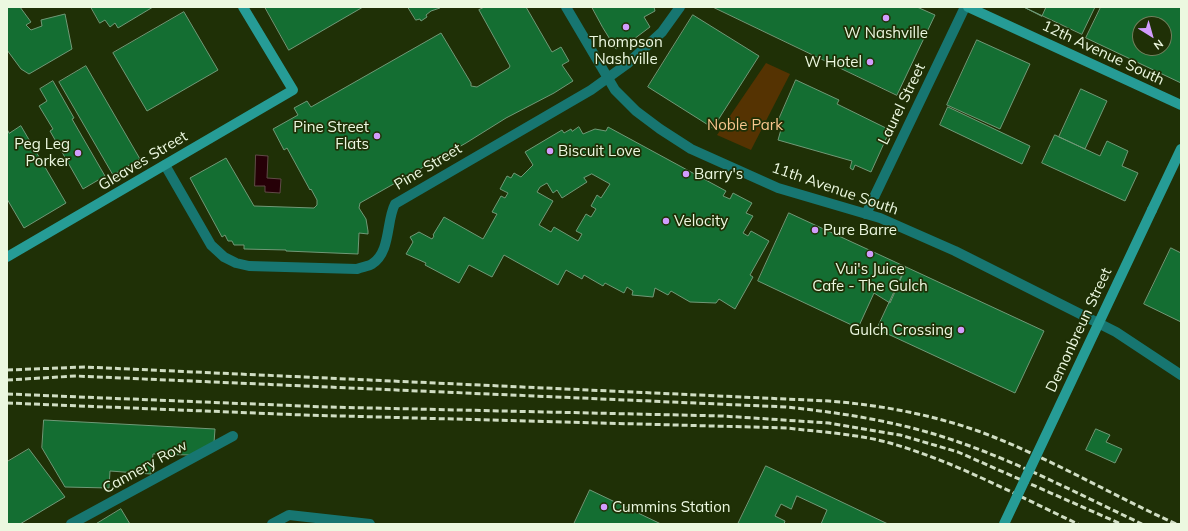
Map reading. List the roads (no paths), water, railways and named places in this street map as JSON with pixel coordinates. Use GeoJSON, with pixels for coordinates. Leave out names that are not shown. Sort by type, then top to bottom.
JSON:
{"type":"FeatureCollection","features":[{"type":"Feature","properties":{"kind":"main road","name":"Gleaves Street"},"geometry":{"type":"LineString","coordinates":[[7,257],[293,90],[243,7]]}},
{"type":"Feature","properties":{"kind":"main road","name":"12th Avenue South"},"geometry":{"type":"LineString","coordinates":[[968,7],[1181,105]]}},
{"type":"Feature","properties":{"kind":"main road","name":"Demonbreun Street"},"geometry":{"type":"LineString","coordinates":[[1004,524],[1181,149]]}},
{"type":"Feature","properties":{"kind":"street","name":"11th Avenue South"},"geometry":{"type":"LineString","coordinates":[[566,7],[615,90],[636,110],[660,129],[691,149],[778,188],[866,214],[955,251],[1116,332],[1181,375]]}},
{"type":"Feature","properties":{"kind":"street","name":"Pine Street"},"geometry":{"type":"LineString","coordinates":[[165,165],[211,245],[224,257],[236,263],[249,266],[357,269],[372,264],[380,255],[386,244],[390,214],[395,204],[591,90],[627,64],[662,32],[680,7]]}},
{"type":"Feature","properties":{"kind":"street","name":"Laurel Street"},"geometry":{"type":"LineString","coordinates":[[866,214],[965,7]]}},
{"type":"Feature","properties":{"kind":"street","name":"Cannery Row"},"geometry":{"type":"LineString","coordinates":[[71,524],[233,436]]}},
{"type":"Feature","properties":{"kind":"street"},"geometry":{"type":"LineString","coordinates":[[272,524],[289,515],[370,524]]}},
{"type":"Feature","properties":{"kind":"railway"},"geometry":{"type":"LineString","coordinates":[[7,370],[85,367],[829,401],[867,405],[923,415],[978,431],[1028,452],[1176,524]]}},
{"type":"Feature","properties":{"kind":"railway"},"geometry":{"type":"LineString","coordinates":[[7,380],[76,376],[786,407],[822,411],[892,423],[955,441],[1009,462],[1142,524]]}},
{"type":"Feature","properties":{"kind":"railway"},"geometry":{"type":"LineString","coordinates":[[7,394],[327,407],[723,416],[829,423],[900,435],[958,452],[1121,524]]}},
{"type":"Feature","properties":{"kind":"railway"},"geometry":{"type":"LineString","coordinates":[[7,403],[304,415],[787,428],[826,432],[877,440],[914,451],[962,469],[1078,524]]}},
{"type":"Feature","properties":{"kind":"place","name":"W Nashville"},"geometry":{"type":"Point","coordinates":[886,18]}},
{"type":"Feature","properties":{"kind":"place","name":"Thompson Nashville"},"geometry":{"type":"Point","coordinates":[626,27]}},
{"type":"Feature","properties":{"kind":"place","name":"W Hotel"},"geometry":{"type":"Point","coordinates":[870,62]}},
{"type":"Feature","properties":{"kind":"place","name":"Pine Street Flats"},"geometry":{"type":"Point","coordinates":[377,136]}},
{"type":"Feature","properties":{"kind":"place","name":"Biscuit Love"},"geometry":{"type":"Point","coordinates":[550,151]}},
{"type":"Feature","properties":{"kind":"place","name":"Peg Leg Porker"},"geometry":{"type":"Point","coordinates":[78,153]}},
{"type":"Feature","properties":{"kind":"place","name":"Barry's"},"geometry":{"type":"Point","coordinates":[686,174]}},
{"type":"Feature","properties":{"kind":"place","name":"Velocity"},"geometry":{"type":"Point","coordinates":[666,221]}},
{"type":"Feature","properties":{"kind":"place","name":"Pure Barre"},"geometry":{"type":"Point","coordinates":[815,230]}},
{"type":"Feature","properties":{"kind":"place","name":"Vui's Juice Cafe - The Gulch"},"geometry":{"type":"Point","coordinates":[870,254]}},
{"type":"Feature","properties":{"kind":"place","name":"Gulch Crossing"},"geometry":{"type":"Point","coordinates":[961,330]}},
{"type":"Feature","properties":{"kind":"place","name":"Cummins Station"},"geometry":{"type":"Point","coordinates":[604,507]}},
{"type":"Feature","properties":{"kind":"park label","name":"Noble Park"},"geometry":{"type":"Point","coordinates":[745,125]}}]}
